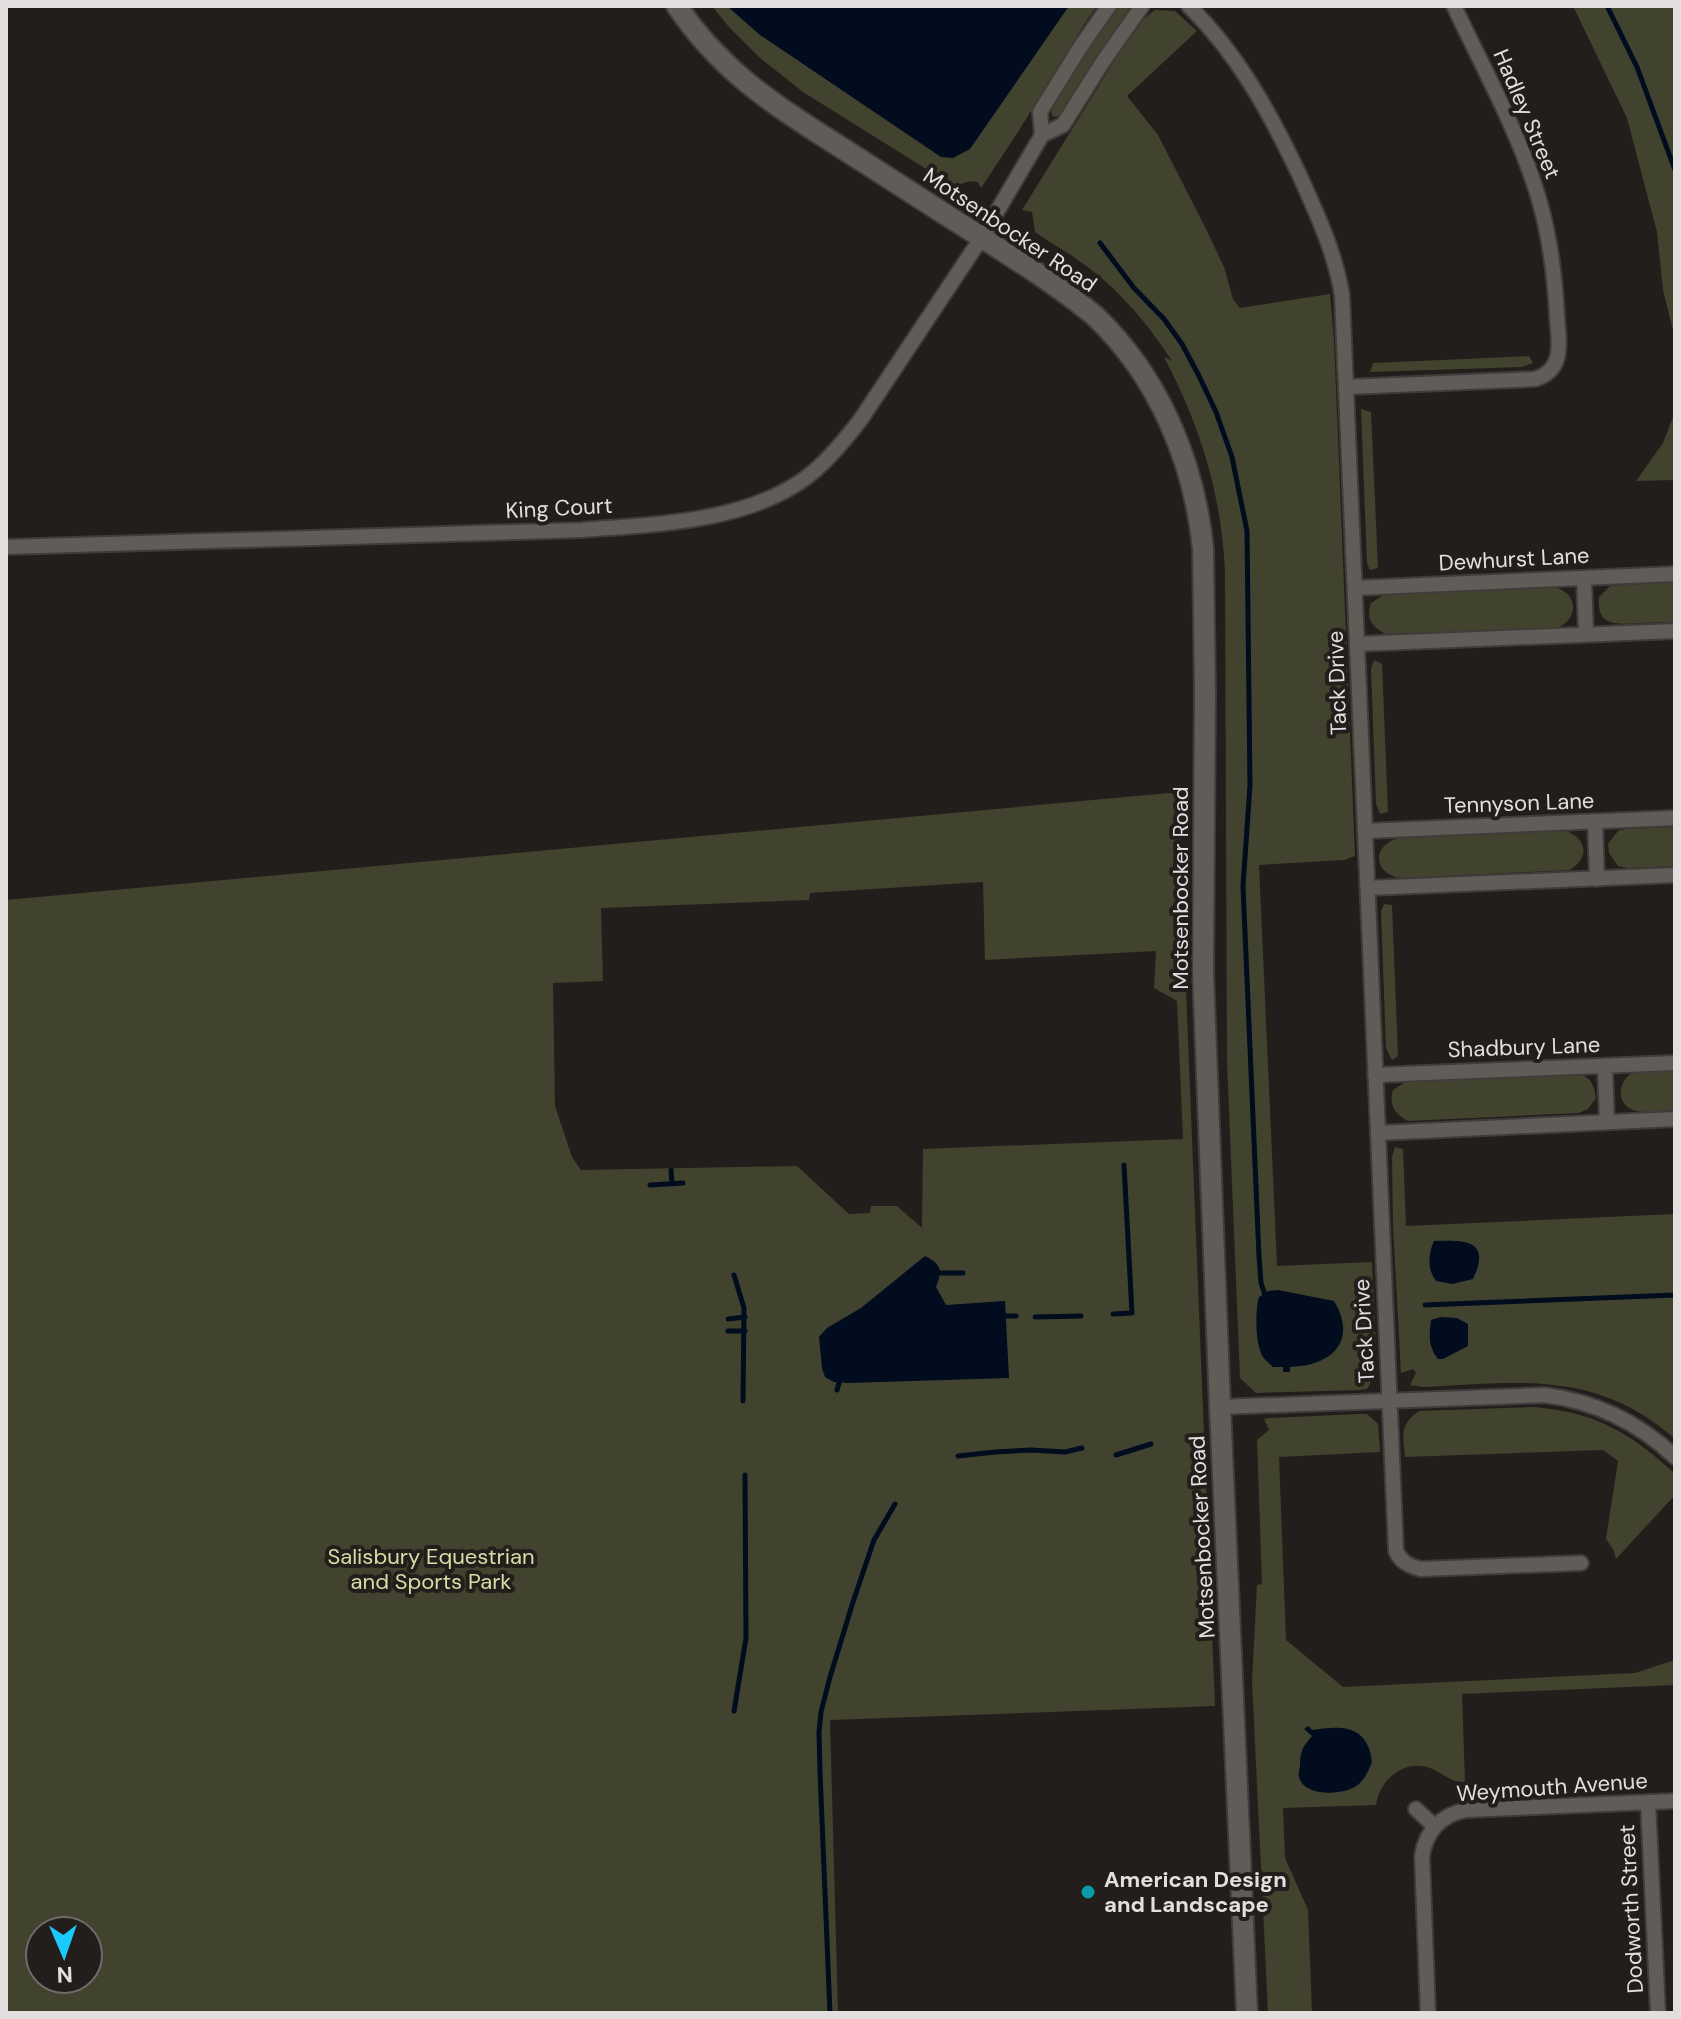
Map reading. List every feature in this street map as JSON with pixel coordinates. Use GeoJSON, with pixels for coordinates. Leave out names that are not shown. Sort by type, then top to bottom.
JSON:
{"type":"FeatureCollection","features":[{"type":"Feature","properties":{"kind":"main road","name":"Motsenbocker Road"},"geometry":{"type":"LineString","coordinates":[[677,6],[732,72],[773,104],[982,237],[1093,314],[1124,348],[1155,393],[1187,467],[1203,548],[1203,973],[1247,2013]]}},
{"type":"Feature","properties":{"kind":"street"},"geometry":{"type":"LineString","coordinates":[[1109,6],[1040,112],[1042,135],[1063,125],[1142,6]]}},
{"type":"Feature","properties":{"kind":"street","name":"Tack Drive"},"geometry":{"type":"LineString","coordinates":[[1189,6],[1224,45],[1254,88],[1293,161],[1328,239],[1342,295],[1396,1551],[1406,1564],[1421,1569],[1581,1563]]}},
{"type":"Feature","properties":{"kind":"street","name":"Hadley Street"},"geometry":{"type":"LineString","coordinates":[[1454,6],[1521,147],[1544,217],[1553,267],[1558,327],[1558,357],[1551,371]]}},
{"type":"Feature","properties":{"kind":"street","name":"King Court"},"geometry":{"type":"LineString","coordinates":[[6,547],[582,530],[649,525],[754,505],[807,477],[844,440],[885,384],[982,237],[1042,135]]}},
{"type":"Feature","properties":{"kind":"street"},"geometry":{"type":"LineString","coordinates":[[1347,387],[1528,379],[1551,371],[1563,382]]}},
{"type":"Feature","properties":{"kind":"street","name":"Dewhurst Lane"},"geometry":{"type":"LineString","coordinates":[[1355,588],[1675,574]]}},
{"type":"Feature","properties":{"kind":"street"},"geometry":{"type":"LineString","coordinates":[[1584,578],[1586,634]]}},
{"type":"Feature","properties":{"kind":"street"},"geometry":{"type":"LineString","coordinates":[[1357,644],[1675,631]]}},
{"type":"Feature","properties":{"kind":"street","name":"Tennyson Lane"},"geometry":{"type":"LineString","coordinates":[[1365,831],[1675,818]]}},
{"type":"Feature","properties":{"kind":"street"},"geometry":{"type":"LineString","coordinates":[[1595,821],[1597,879]]}},
{"type":"Feature","properties":{"kind":"street"},"geometry":{"type":"LineString","coordinates":[[1368,888],[1675,875]]}},
{"type":"Feature","properties":{"kind":"street","name":"Shadbury Lane"},"geometry":{"type":"LineString","coordinates":[[1375,1075],[1675,1063]]}},
{"type":"Feature","properties":{"kind":"street"},"geometry":{"type":"LineString","coordinates":[[1605,1066],[1607,1122]]}},
{"type":"Feature","properties":{"kind":"street"},"geometry":{"type":"LineString","coordinates":[[1378,1133],[1675,1119]]}},
{"type":"Feature","properties":{"kind":"street"},"geometry":{"type":"LineString","coordinates":[[1220,1407],[1532,1395],[1555,1397],[1618,1416],[1643,1430],[1675,1457]]}},
{"type":"Feature","properties":{"kind":"street","name":"Weymouth Avenue"},"geometry":{"type":"LineString","coordinates":[[1434,1826],[1447,1816],[1466,1810],[1675,1801]]}},
{"type":"Feature","properties":{"kind":"street","name":"Dodworth Street"},"geometry":{"type":"LineString","coordinates":[[1648,1802],[1658,2013]]}},
{"type":"Feature","properties":{"kind":"street"},"geometry":{"type":"LineString","coordinates":[[1416,1809],[1434,1826],[1427,1836],[1422,1856],[1428,2013]]}},
{"type":"Feature","properties":{"kind":"green space"},"geometry":{"type":"Polygon","coordinates":[[[712,6],[1097,6],[981,188],[975,181],[955,187],[803,92],[759,57],[712,6]]]}},
{"type":"Feature","properties":{"kind":"green space"},"geometry":{"type":"Polygon","coordinates":[[[1118,6],[1128,6],[1129,11],[1059,116],[1052,116],[1051,109],[1118,6]]]}},
{"type":"Feature","properties":{"kind":"green space"},"geometry":{"type":"Polygon","coordinates":[[[1573,6],[1675,6],[1675,338],[1663,290],[1657,232],[1627,118],[1573,6]]]}},
{"type":"Feature","properties":{"kind":"green space"},"geometry":{"type":"Polygon","coordinates":[[[1155,10],[1175,11],[1197,31],[1127,96],[1158,135],[1224,267],[1233,299],[1240,308],[1330,294],[1355,856],[1344,860],[1259,865],[1277,1266],[1372,1262],[1377,1372],[1367,1389],[1256,1393],[1240,1378],[1227,1062],[1225,570],[1219,514],[1198,434],[1164,357],[1172,361],[1118,293],[1073,256],[1035,232],[1032,212],[1022,210],[1121,50],[1145,18],[1155,10]]]}},
{"type":"Feature","properties":{"kind":"green space"},"geometry":{"type":"Polygon","coordinates":[[[1529,356],[1533,363],[1522,367],[1370,372],[1373,363],[1529,356]]]}},
{"type":"Feature","properties":{"kind":"green space"},"geometry":{"type":"Polygon","coordinates":[[[1361,409],[1371,412],[1378,568],[1370,570],[1367,563],[1361,409]]]}},
{"type":"Feature","properties":{"kind":"green space"},"geometry":{"type":"Polygon","coordinates":[[[1675,412],[1675,480],[1636,481],[1663,443],[1675,412]]]}},
{"type":"Feature","properties":{"kind":"green space"},"geometry":{"type":"Polygon","coordinates":[[[1675,582],[1675,622],[1617,623],[1601,614],[1599,597],[1610,586],[1675,582]]]}},
{"type":"Feature","properties":{"kind":"green space"},"geometry":{"type":"Polygon","coordinates":[[[1552,587],[1567,594],[1573,606],[1569,619],[1555,628],[1385,634],[1373,624],[1369,613],[1371,603],[1384,595],[1552,587]]]}},
{"type":"Feature","properties":{"kind":"green space"},"geometry":{"type":"Polygon","coordinates":[[[1374,660],[1382,664],[1388,812],[1380,814],[1376,804],[1371,669],[1374,660]]]}},
{"type":"Feature","properties":{"kind":"green space","name":"Salisbury Equestrian and Sports Park"},"geometry":{"type":"Polygon","coordinates":[[[1178,793],[1215,1706],[830,1720],[838,2013],[6,2013],[6,900],[1178,793]],[[983,882],[810,893],[809,900],[601,908],[603,981],[553,983],[555,1106],[572,1157],[581,1170],[797,1166],[849,1214],[870,1213],[871,1206],[897,1206],[922,1228],[923,1149],[1183,1139],[1177,1001],[1154,988],[1156,951],[985,960],[983,882]]]}},
{"type":"Feature","properties":{"kind":"green space"},"geometry":{"type":"Polygon","coordinates":[[[1675,827],[1675,866],[1628,868],[1618,866],[1609,853],[1608,844],[1618,831],[1675,827]]]}},
{"type":"Feature","properties":{"kind":"green space"},"geometry":{"type":"Polygon","coordinates":[[[1566,831],[1578,839],[1583,849],[1581,860],[1570,870],[1401,878],[1385,871],[1379,859],[1384,847],[1399,838],[1566,831]]]}},
{"type":"Feature","properties":{"kind":"green space"},"geometry":{"type":"Polygon","coordinates":[[[1384,904],[1392,905],[1398,1056],[1392,1060],[1386,1048],[1381,911],[1384,904]]]}},
{"type":"Feature","properties":{"kind":"green space"},"geometry":{"type":"Polygon","coordinates":[[[1675,1070],[1675,1110],[1636,1111],[1622,1100],[1621,1088],[1631,1073],[1675,1070]]]}},
{"type":"Feature","properties":{"kind":"green space"},"geometry":{"type":"Polygon","coordinates":[[[1579,1074],[1592,1083],[1596,1098],[1588,1109],[1579,1113],[1408,1121],[1392,1105],[1393,1090],[1407,1081],[1579,1074]]]}},
{"type":"Feature","properties":{"kind":"green space"},"geometry":{"type":"Polygon","coordinates":[[[1395,1147],[1403,1149],[1406,1226],[1675,1214],[1675,1439],[1646,1417],[1616,1401],[1586,1391],[1524,1383],[1410,1385],[1416,1373],[1413,1369],[1401,1373],[1393,1226],[1392,1157],[1395,1147]]]}},
{"type":"Feature","properties":{"kind":"green space"},"geometry":{"type":"Polygon","coordinates":[[[1534,1407],[1576,1414],[1611,1427],[1643,1447],[1675,1474],[1675,1495],[1616,1559],[1606,1539],[1618,1461],[1603,1450],[1405,1457],[1405,1426],[1419,1411],[1534,1407]]]}},
{"type":"Feature","properties":{"kind":"green space"},"geometry":{"type":"Polygon","coordinates":[[[1367,1414],[1378,1424],[1380,1452],[1279,1457],[1286,1640],[1343,1687],[1635,1673],[1675,1660],[1675,1685],[1462,1694],[1465,1782],[1452,1780],[1425,1766],[1415,1766],[1396,1772],[1389,1778],[1376,1805],[1283,1808],[1285,1858],[1308,1910],[1312,2013],[1268,2013],[1252,1681],[1257,1585],[1262,1584],[1257,1440],[1269,1430],[1264,1419],[1367,1414]]]}},
{"type":"Feature","properties":{"kind":"water"},"geometry":{"type":"Polygon","coordinates":[[[727,6],[1069,6],[970,149],[953,158],[941,157],[760,35],[727,6]]]}},
{"type":"Feature","properties":{"kind":"water"},"geometry":{"type":"Polygon","coordinates":[[[1434,1241],[1465,1242],[1477,1249],[1478,1266],[1473,1279],[1452,1284],[1436,1281],[1429,1261],[1434,1241]]]}},
{"type":"Feature","properties":{"kind":"water"},"geometry":{"type":"Polygon","coordinates":[[[925,1256],[939,1268],[936,1287],[946,1305],[1005,1301],[1009,1378],[848,1383],[834,1382],[825,1377],[819,1337],[827,1328],[861,1308],[925,1256]]]}},
{"type":"Feature","properties":{"kind":"water"},"geometry":{"type":"Polygon","coordinates":[[[1278,1290],[1334,1301],[1343,1328],[1337,1349],[1318,1362],[1290,1367],[1290,1372],[1283,1372],[1283,1367],[1273,1367],[1264,1358],[1257,1336],[1259,1297],[1268,1291],[1278,1290]]]}},
{"type":"Feature","properties":{"kind":"water"},"geometry":{"type":"Polygon","coordinates":[[[1457,1318],[1468,1324],[1468,1346],[1438,1359],[1431,1345],[1430,1331],[1431,1320],[1457,1318]]]}},
{"type":"Feature","properties":{"kind":"water"},"geometry":{"type":"Polygon","coordinates":[[[1308,1726],[1312,1730],[1343,1728],[1359,1734],[1370,1750],[1372,1762],[1360,1783],[1346,1790],[1327,1793],[1309,1789],[1303,1784],[1299,1775],[1301,1756],[1312,1736],[1304,1729],[1308,1726]]]}},
{"type":"Feature","properties":{"kind":"waterway"},"geometry":{"type":"LineString","coordinates":[[1607,6],[1637,67],[1675,170]]}},
{"type":"Feature","properties":{"kind":"waterway"},"geometry":{"type":"LineString","coordinates":[[1100,243],[1134,288],[1164,319],[1199,376],[1232,457],[1247,531],[1250,785],[1243,886],[1259,1256],[1261,1283],[1266,1298]]}},
{"type":"Feature","properties":{"kind":"waterway"},"geometry":{"type":"LineString","coordinates":[[1113,1314],[1132,1313],[1124,1165]]}},
{"type":"Feature","properties":{"kind":"waterway"},"geometry":{"type":"LineString","coordinates":[[671,1170],[672,1184]]}},
{"type":"Feature","properties":{"kind":"waterway"},"geometry":{"type":"LineString","coordinates":[[650,1185],[683,1183]]}},
{"type":"Feature","properties":{"kind":"waterway"},"geometry":{"type":"LineString","coordinates":[[936,1273],[963,1273]]}},
{"type":"Feature","properties":{"kind":"waterway"},"geometry":{"type":"LineString","coordinates":[[734,1275],[744,1308],[743,1401]]}},
{"type":"Feature","properties":{"kind":"waterway"},"geometry":{"type":"LineString","coordinates":[[1425,1305],[1675,1295]]}},
{"type":"Feature","properties":{"kind":"waterway"},"geometry":{"type":"LineString","coordinates":[[1001,1316],[1016,1316]]}},
{"type":"Feature","properties":{"kind":"waterway"},"geometry":{"type":"LineString","coordinates":[[1035,1317],[1081,1316]]}},
{"type":"Feature","properties":{"kind":"waterway"},"geometry":{"type":"LineString","coordinates":[[728,1319],[745,1317]]}},
{"type":"Feature","properties":{"kind":"waterway"},"geometry":{"type":"LineString","coordinates":[[728,1331],[745,1331]]}},
{"type":"Feature","properties":{"kind":"waterway"},"geometry":{"type":"LineString","coordinates":[[837,1390],[841,1376]]}},
{"type":"Feature","properties":{"kind":"waterway"},"geometry":{"type":"LineString","coordinates":[[1116,1455],[1151,1444]]}},
{"type":"Feature","properties":{"kind":"waterway"},"geometry":{"type":"LineString","coordinates":[[958,1456],[1031,1450],[1065,1452],[1082,1448]]}},
{"type":"Feature","properties":{"kind":"waterway"},"geometry":{"type":"LineString","coordinates":[[734,1711],[746,1638],[745,1475]]}},
{"type":"Feature","properties":{"kind":"waterway"},"geometry":{"type":"LineString","coordinates":[[830,2013],[820,1772],[821,1712],[874,1540],[895,1504]]}},
{"type":"Feature","properties":{"kind":"place","name":"American Design and Landscape"},"geometry":{"type":"Point","coordinates":[1088,1892]}}]}
